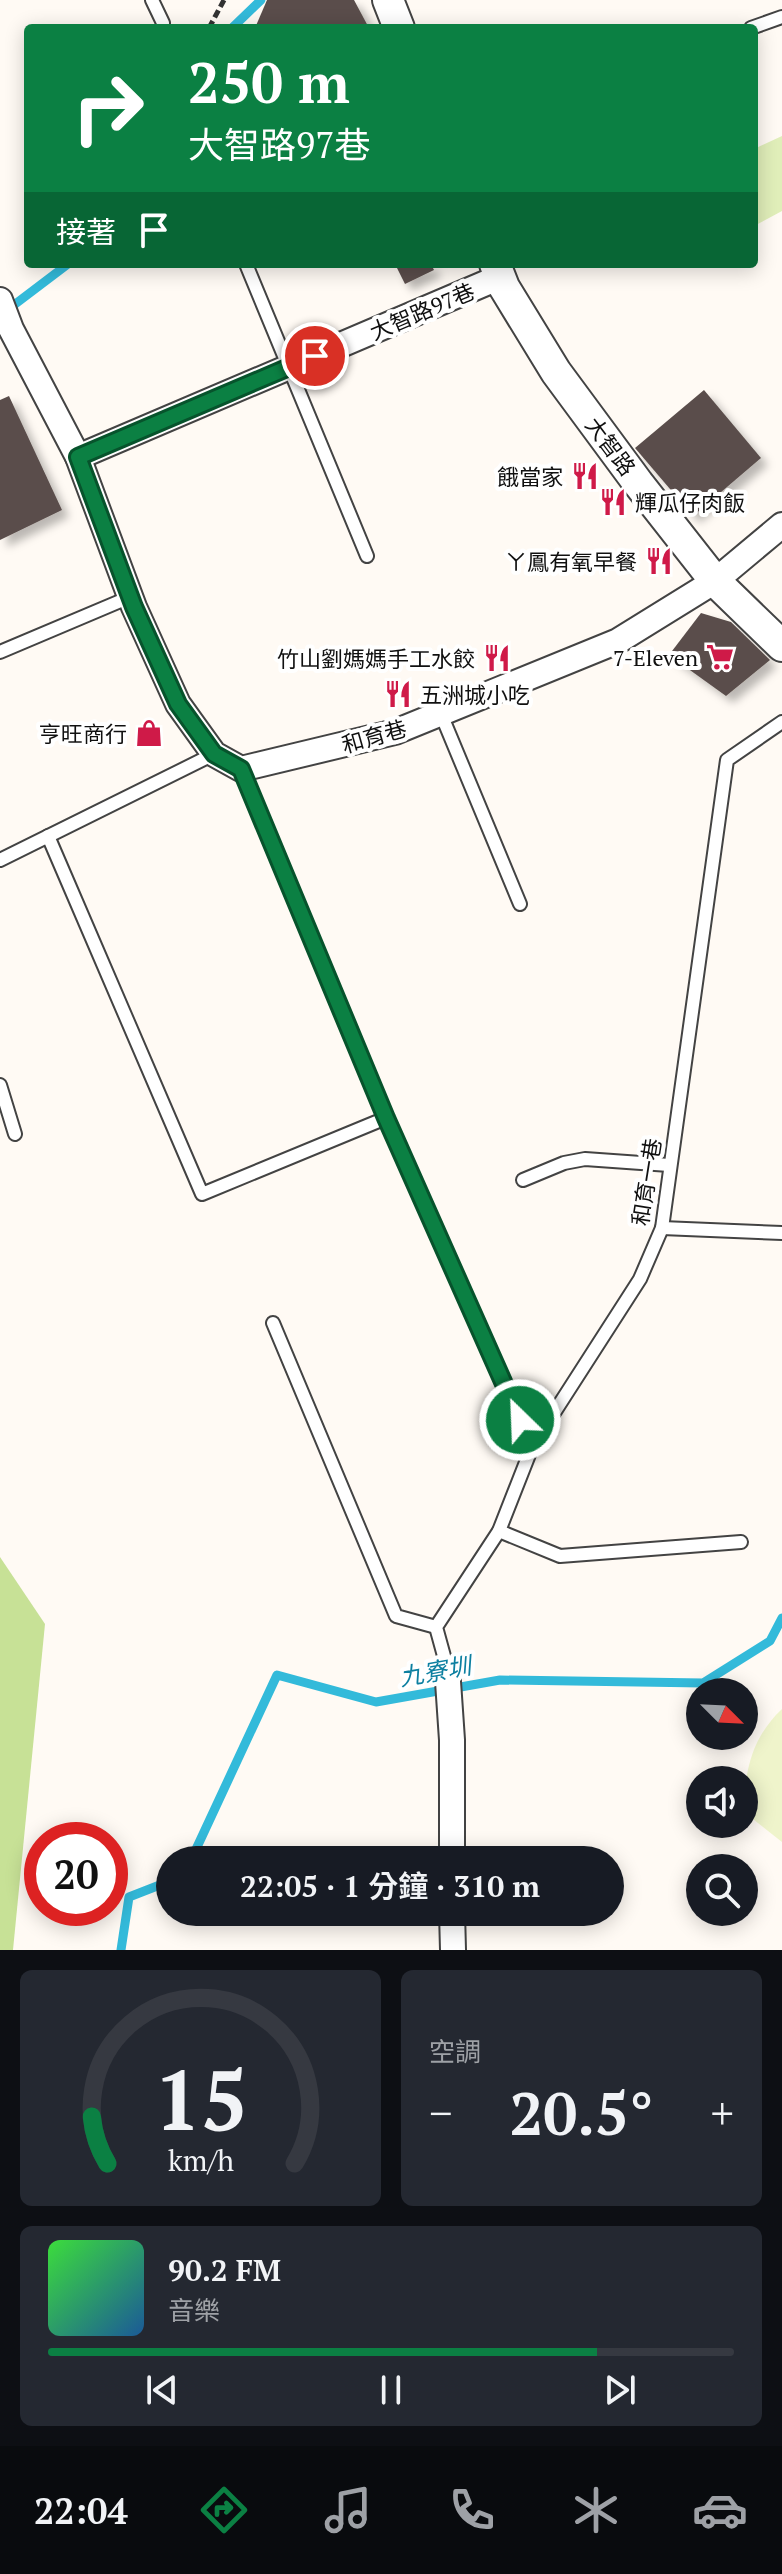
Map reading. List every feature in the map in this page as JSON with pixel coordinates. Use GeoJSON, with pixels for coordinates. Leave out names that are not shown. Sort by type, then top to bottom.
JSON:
{"type":"FeatureCollection","features":[{"type":"Feature","properties":{"kind":"street"},"geometry":{"type":"LineString","coordinates":[[388,0],[397,24]]}},
{"type":"Feature","properties":{"kind":"street","name":"大智路97巷"},"geometry":{"type":"LineString","coordinates":[[78,457],[288,368],[498,270]]}},
{"type":"Feature","properties":{"kind":"street","name":"大智路"},"geometry":{"type":"LineString","coordinates":[[498,270],[556,372],[715,581],[782,646]]}},
{"type":"Feature","properties":{"kind":"street"},"geometry":{"type":"LineString","coordinates":[[0,300],[11,329],[78,457],[130,597],[178,704],[214,754],[241,769]]}},
{"type":"Feature","properties":{"kind":"street","name":"和育巷"},"geometry":{"type":"LineString","coordinates":[[241,769],[395,732],[618,641],[715,581],[782,525]]}},
{"type":"Feature","properties":{"kind":"street"},"geometry":{"type":"LineString","coordinates":[[447,1667],[451,1703],[452,1846]]}},
{"type":"Feature","properties":{"kind":"street"},"geometry":{"type":"LineString","coordinates":[[452,1926],[453,1950]]}},
{"type":"Feature","properties":{"kind":"lane"},"geometry":{"type":"LineString","coordinates":[[152,0],[163,23]]}},
{"type":"Feature","properties":{"kind":"lane"},"geometry":{"type":"LineString","coordinates":[[758,26],[782,17]]}},
{"type":"Feature","properties":{"kind":"lane"},"geometry":{"type":"LineString","coordinates":[[248,268],[367,556]]}},
{"type":"Feature","properties":{"kind":"lane"},"geometry":{"type":"LineString","coordinates":[[0,652],[130,597]]}},
{"type":"Feature","properties":{"kind":"lane"},"geometry":{"type":"LineString","coordinates":[[441,714],[520,904]]}},
{"type":"Feature","properties":{"kind":"lane","name":"和育一巷"},"geometry":{"type":"LineString","coordinates":[[436,1627],[499,1531],[532,1447],[640,1279],[662,1228],[727,760],[782,722]]}},
{"type":"Feature","properties":{"kind":"lane"},"geometry":{"type":"LineString","coordinates":[[0,860],[214,754]]}},
{"type":"Feature","properties":{"kind":"lane"},"geometry":{"type":"LineString","coordinates":[[241,769],[386,1118],[532,1447]]}},
{"type":"Feature","properties":{"kind":"lane"},"geometry":{"type":"LineString","coordinates":[[48,836],[202,1194],[386,1118]]}},
{"type":"Feature","properties":{"kind":"lane"},"geometry":{"type":"LineString","coordinates":[[0,1085],[15,1134]]}},
{"type":"Feature","properties":{"kind":"lane"},"geometry":{"type":"LineString","coordinates":[[523,1180],[564,1163],[585,1159],[669,1165]]}},
{"type":"Feature","properties":{"kind":"lane"},"geometry":{"type":"LineString","coordinates":[[662,1228],[782,1233]]}},
{"type":"Feature","properties":{"kind":"lane"},"geometry":{"type":"LineString","coordinates":[[273,1323],[396,1616],[436,1627],[447,1667]]}},
{"type":"Feature","properties":{"kind":"lane"},"geometry":{"type":"LineString","coordinates":[[499,1531],[560,1556],[741,1542]]}},
{"type":"Feature","properties":{"kind":"path"},"geometry":{"type":"LineString","coordinates":[[211,24],[224,0]]}},
{"type":"Feature","properties":{"kind":"green space"},"geometry":{"type":"Polygon","coordinates":[[[782,136],[782,211],[758,224],[758,147],[782,136]]]}},
{"type":"Feature","properties":{"kind":"green space"},"geometry":{"type":"Polygon","coordinates":[[[0,1557],[45,1624],[13,1950],[0,1950],[0,1557]]]}},
{"type":"Feature","properties":{"kind":"green space"},"geometry":{"type":"Polygon","coordinates":[[[782,1709],[782,1842],[758,1823],[758,1766],[749,1766],[754,1750],[758,1750],[763,1731],[782,1709]]]}},
{"type":"Feature","properties":{"kind":"building"},"geometry":{"type":"Polygon","coordinates":[[[267,0],[354,0],[367,24],[257,24],[267,0]]]}},
{"type":"Feature","properties":{"kind":"building"},"geometry":{"type":"Polygon","coordinates":[[[397,268],[433,268],[434,270],[405,284],[397,268]]]}},
{"type":"Feature","properties":{"kind":"building"},"geometry":{"type":"Polygon","coordinates":[[[704,390],[761,458],[693,516],[635,448],[704,390]]]}},
{"type":"Feature","properties":{"kind":"building"},"geometry":{"type":"Polygon","coordinates":[[[9,396],[62,510],[0,540],[0,400],[9,396]]]}},
{"type":"Feature","properties":{"kind":"building","name":"7-Eleven"},"geometry":{"type":"Polygon","coordinates":[[[701,613],[731,622],[770,660],[726,696],[669,655],[701,613]]]}},
{"type":"Feature","properties":{"kind":"waterway"},"geometry":{"type":"LineString","coordinates":[[236,24],[261,0]]}},
{"type":"Feature","properties":{"kind":"waterway"},"geometry":{"type":"LineString","coordinates":[[6,311],[63,268]]}},
{"type":"Feature","properties":{"kind":"waterway","name":"九寮圳"},"geometry":{"type":"LineString","coordinates":[[198,1846],[277,1675],[376,1702],[500,1680],[703,1683],[770,1641],[782,1618]]}},
{"type":"Feature","properties":{"kind":"waterway","name":"九寮圳"},"geometry":{"type":"LineString","coordinates":[[121,1950],[129,1897],[156,1886]]}},
{"type":"Feature","properties":{"kind":"place","name":"餓當家"},"geometry":{"type":"Point","coordinates":[585,476]}},
{"type":"Feature","properties":{"kind":"place","name":"輝瓜仔肉飯"},"geometry":{"type":"Point","coordinates":[613,502]}},
{"type":"Feature","properties":{"kind":"place","name":"ㄚ鳳有氧早餐"},"geometry":{"type":"Point","coordinates":[659,561]}},
{"type":"Feature","properties":{"kind":"place","name":"7-Eleven"},"geometry":{"type":"Point","coordinates":[720,657]}},
{"type":"Feature","properties":{"kind":"place","name":"竹山劉媽媽手工水餃"},"geometry":{"type":"Point","coordinates":[497,658]}},
{"type":"Feature","properties":{"kind":"place","name":"五洲城小吃"},"geometry":{"type":"Point","coordinates":[398,694]}},
{"type":"Feature","properties":{"kind":"place","name":"亨旺商行"},"geometry":{"type":"Point","coordinates":[149,733]}},
{"type":"Feature","properties":{"kind":"route"},"geometry":{"type":"LineString","coordinates":[[315,356],[78,457],[134,607],[178,704],[214,754],[241,769],[386,1118],[520,1420]]}}]}
